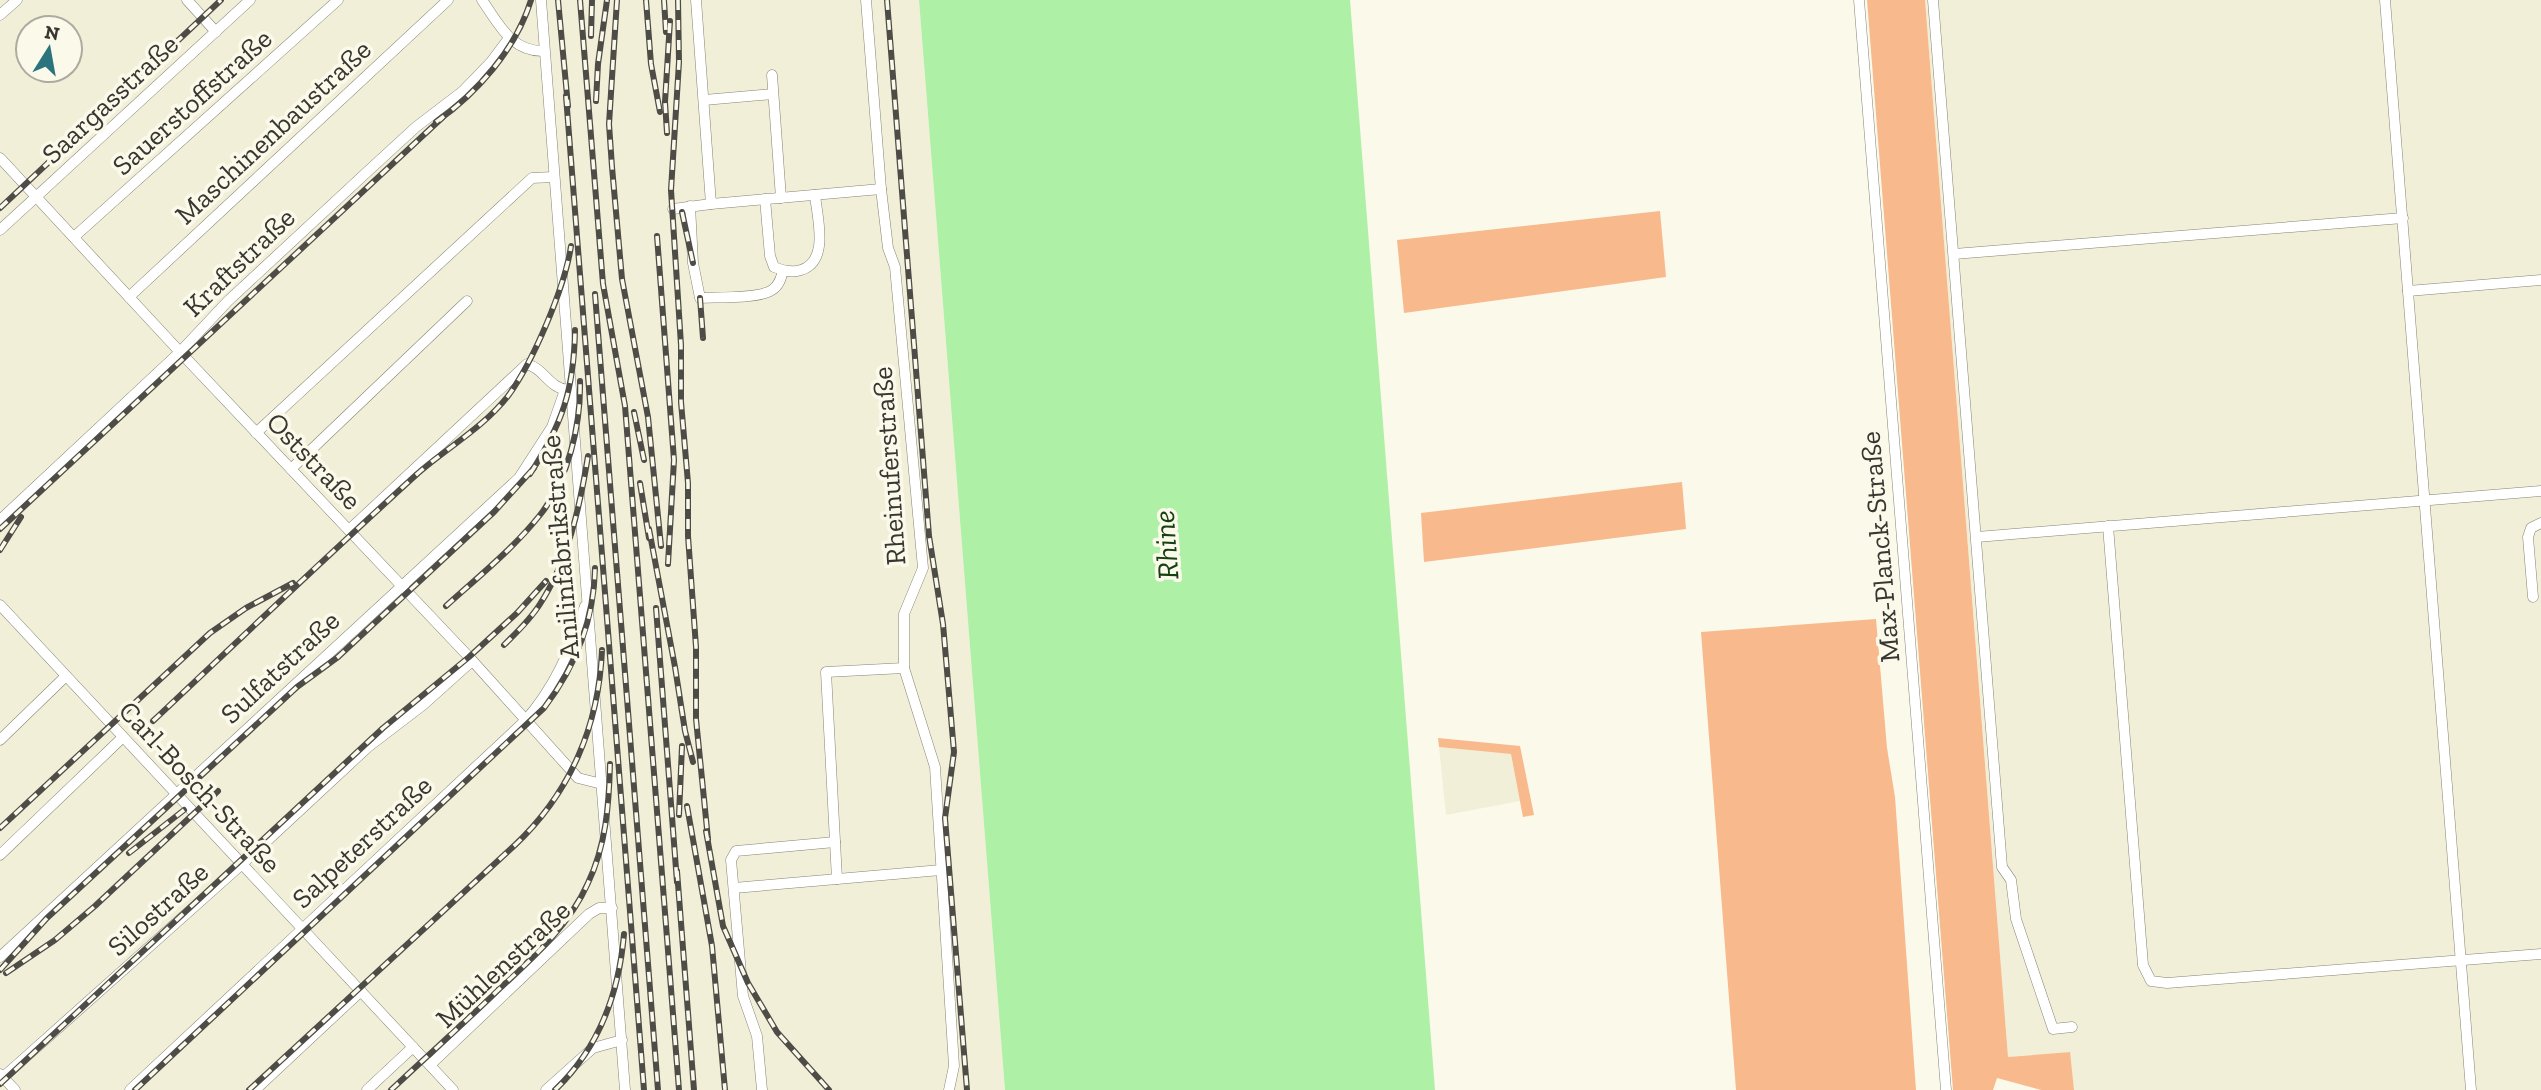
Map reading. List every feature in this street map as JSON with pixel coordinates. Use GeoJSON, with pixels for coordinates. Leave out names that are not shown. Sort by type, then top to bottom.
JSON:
{"type":"FeatureCollection","features":[{"type":"Feature","properties":{"kind":"street"},"geometry":{"type":"LineString","coordinates":[[0,15],[15,0]]}},
{"type":"Feature","properties":{"kind":"street"},"geometry":{"type":"LineString","coordinates":[[187,0],[216,32]]}},
{"type":"Feature","properties":{"kind":"street","name":"Saargasstraße"},"geometry":{"type":"LineString","coordinates":[[0,230],[250,0]]}},
{"type":"Feature","properties":{"kind":"street","name":"Sauerstoffstraße"},"geometry":{"type":"LineString","coordinates":[[74,237],[338,0]]}},
{"type":"Feature","properties":{"kind":"street","name":"Maschinenbaustraße"},"geometry":{"type":"LineString","coordinates":[[129,297],[448,0]]}},
{"type":"Feature","properties":{"kind":"street"},"geometry":{"type":"LineString","coordinates":[[482,0],[509,38],[524,49],[544,51]]}},
{"type":"Feature","properties":{"kind":"street","name":"Anilinfabrikstraße"},"geometry":{"type":"LineString","coordinates":[[541,0],[568,390],[625,1090]]}},
{"type":"Feature","properties":{"kind":"street"},"geometry":{"type":"LineString","coordinates":[[696,0],[711,204]]}},
{"type":"Feature","properties":{"kind":"street","name":"Rheinuferstraße"},"geometry":{"type":"LineString","coordinates":[[866,0],[881,190],[888,248],[895,267],[923,568],[904,614],[904,668],[935,768],[954,1066],[949,1090]]}},
{"type":"Feature","properties":{"kind":"street","name":"Max-Planck-Straße"},"geometry":{"type":"LineString","coordinates":[[1859,0],[1946,1090]]}},
{"type":"Feature","properties":{"kind":"street"},"geometry":{"type":"LineString","coordinates":[[1933,0],[2002,867],[2011,880],[2015,919],[2053,1029],[2072,1027]]}},
{"type":"Feature","properties":{"kind":"street"},"geometry":{"type":"LineString","coordinates":[[2385,0],[2472,1090]]}},
{"type":"Feature","properties":{"kind":"street","name":"Kraftstraße"},"geometry":{"type":"LineString","coordinates":[[0,520],[416,127],[463,91],[491,62],[509,38]]}},
{"type":"Feature","properties":{"kind":"street"},"geometry":{"type":"LineString","coordinates":[[772,75],[781,198]]}},
{"type":"Feature","properties":{"kind":"street"},"geometry":{"type":"LineString","coordinates":[[704,100],[773,94]]}},
{"type":"Feature","properties":{"kind":"street","name":"Oststraße"},"geometry":{"type":"LineString","coordinates":[[0,158],[472,661],[578,778],[602,784]]}},
{"type":"Feature","properties":{"kind":"street"},"geometry":{"type":"LineString","coordinates":[[256,433],[532,178],[554,177]]}},
{"type":"Feature","properties":{"kind":"street"},"geometry":{"type":"LineString","coordinates":[[673,209],[881,190]]}},
{"type":"Feature","properties":{"kind":"street"},"geometry":{"type":"LineString","coordinates":[[765,199],[770,256],[775,267],[783,271],[796,271],[809,267],[816,260],[819,241],[815,195]]}},
{"type":"Feature","properties":{"kind":"street"},"geometry":{"type":"LineString","coordinates":[[690,206],[693,263],[700,298],[758,294],[772,290],[779,283],[783,271]]}},
{"type":"Feature","properties":{"kind":"street"},"geometry":{"type":"LineString","coordinates":[[1954,254],[2403,218]]}},
{"type":"Feature","properties":{"kind":"street"},"geometry":{"type":"LineString","coordinates":[[2408,291],[2541,280]]}},
{"type":"Feature","properties":{"kind":"street"},"geometry":{"type":"LineString","coordinates":[[291,469],[467,301]]}},
{"type":"Feature","properties":{"kind":"street"},"geometry":{"type":"LineString","coordinates":[[349,530],[527,364],[532,365],[554,387],[568,390]]}},
{"type":"Feature","properties":{"kind":"street","name":"Sulfatstraße"},"geometry":{"type":"LineString","coordinates":[[0,957],[519,478],[552,427],[568,390]]}},
{"type":"Feature","properties":{"kind":"street"},"geometry":{"type":"LineString","coordinates":[[1977,537],[2541,491]]}},
{"type":"Feature","properties":{"kind":"street"},"geometry":{"type":"LineString","coordinates":[[2533,597],[2528,537],[2531,528],[2541,523]]}},
{"type":"Feature","properties":{"kind":"street"},"geometry":{"type":"LineString","coordinates":[[2108,526],[2143,965],[2151,981],[2167,984],[2541,954]]}},
{"type":"Feature","properties":{"kind":"street","name":"Salpeterstraße"},"geometry":{"type":"LineString","coordinates":[[130,1090],[525,721],[552,686],[572,646],[587,600]]}},
{"type":"Feature","properties":{"kind":"street","name":"Carl-Bosch-Straße"},"geometry":{"type":"LineString","coordinates":[[0,605],[453,1090]]}},
{"type":"Feature","properties":{"kind":"street","name":"Silostraße"},"geometry":{"type":"LineString","coordinates":[[1,1077],[241,865],[368,747],[423,705],[472,661]]}},
{"type":"Feature","properties":{"kind":"street"},"geometry":{"type":"LineString","coordinates":[[837,879],[825,672],[904,668]]}},
{"type":"Feature","properties":{"kind":"street"},"geometry":{"type":"LineString","coordinates":[[0,740],[66,676]]}},
{"type":"Feature","properties":{"kind":"street"},"geometry":{"type":"LineString","coordinates":[[0,855],[122,738]]}},
{"type":"Feature","properties":{"kind":"street"},"geometry":{"type":"LineString","coordinates":[[762,1090],[757,1036],[743,996],[731,860],[736,851],[835,842]]}},
{"type":"Feature","properties":{"kind":"street"},"geometry":{"type":"LineString","coordinates":[[734,888],[941,870]]}},
{"type":"Feature","properties":{"kind":"street","name":"Mühlenstraße"},"geometry":{"type":"LineString","coordinates":[[430,1065],[589,914],[599,908],[612,908]]}},
{"type":"Feature","properties":{"kind":"street"},"geometry":{"type":"LineString","coordinates":[[255,1090],[360,991]]}},
{"type":"Feature","properties":{"kind":"street"},"geometry":{"type":"LineString","coordinates":[[546,1090],[593,1048],[622,1040]]}},
{"type":"Feature","properties":{"kind":"street","name":"Mühlenstraße"},"geometry":{"type":"LineString","coordinates":[[367,1090],[413,1047]]}},
{"type":"Feature","properties":{"kind":"street"},"geometry":{"type":"LineString","coordinates":[[1,1077],[15,1090]]}},
{"type":"Feature","properties":{"kind":"shaded area"},"geometry":{"type":"Polygon","coordinates":[[[0,0],[919,0],[1005,1090],[0,1090],[0,0]]]}},
{"type":"Feature","properties":{"kind":"shaded area"},"geometry":{"type":"Polygon","coordinates":[[[1867,0],[1925,0],[2008,1057],[2070,1052],[2074,1090],[2041,1090],[1997,1078],[1993,1090],[1953,1090],[1867,0]]]}},
{"type":"Feature","properties":{"kind":"shaded area"},"geometry":{"type":"Polygon","coordinates":[[[1925,0],[2541,0],[2541,1090],[2074,1090],[2069,1052],[2008,1057],[1925,0]]]}},
{"type":"Feature","properties":{"kind":"shaded area"},"geometry":{"type":"Polygon","coordinates":[[[1660,211],[1666,277],[1404,313],[1397,240],[1660,211]]]}},
{"type":"Feature","properties":{"kind":"shaded area"},"geometry":{"type":"Polygon","coordinates":[[[1682,482],[1686,529],[1424,562],[1421,513],[1682,482]]]}},
{"type":"Feature","properties":{"kind":"shaded area"},"geometry":{"type":"Polygon","coordinates":[[[1876,619],[1887,748],[1895,797],[1916,1090],[1736,1090],[1701,632],[1876,619]]]}},
{"type":"Feature","properties":{"kind":"shaded area"},"geometry":{"type":"Polygon","coordinates":[[[1438,738],[1520,746],[1534,815],[1523,817],[1511,754],[1439,747],[1438,738]]]}},
{"type":"Feature","properties":{"kind":"shaded area"},"geometry":{"type":"Polygon","coordinates":[[[1439,747],[1511,754],[1520,801],[1446,815],[1439,747]]]}},
{"type":"Feature","properties":{"kind":"water","name":"Rhine"},"geometry":{"type":"Polygon","coordinates":[[[919,0],[1350,0],[1435,1090],[1005,1090],[919,0]]]}},
{"type":"Feature","properties":{"kind":"railway"},"geometry":{"type":"LineString","coordinates":[[0,208],[221,0]]}},
{"type":"Feature","properties":{"kind":"railway"},"geometry":{"type":"LineString","coordinates":[[436,122],[466,98],[493,68],[516,36],[531,0]]}},
{"type":"Feature","properties":{"kind":"railway"},"geometry":{"type":"LineString","coordinates":[[558,0],[568,106]]}},
{"type":"Feature","properties":{"kind":"railway"},"geometry":{"type":"LineString","coordinates":[[580,0],[603,284],[625,406],[679,1090]]}},
{"type":"Feature","properties":{"kind":"railway"},"geometry":{"type":"LineString","coordinates":[[591,36],[592,0]]}},
{"type":"Feature","properties":{"kind":"railway"},"geometry":{"type":"LineString","coordinates":[[596,101],[607,0]]}},
{"type":"Feature","properties":{"kind":"railway"},"geometry":{"type":"LineString","coordinates":[[617,0],[609,124],[612,167],[622,279],[648,417],[661,546]]}},
{"type":"Feature","properties":{"kind":"railway"},"geometry":{"type":"LineString","coordinates":[[646,0],[651,64],[660,112]]}},
{"type":"Feature","properties":{"kind":"railway"},"geometry":{"type":"LineString","coordinates":[[664,0],[666,32]]}},
{"type":"Feature","properties":{"kind":"railway"},"geometry":{"type":"LineString","coordinates":[[678,0],[679,62],[671,190],[696,647],[696,719],[708,839]]}},
{"type":"Feature","properties":{"kind":"railway"},"geometry":{"type":"LineString","coordinates":[[887,0],[929,536],[943,624],[954,752],[945,818],[967,1090]]}},
{"type":"Feature","properties":{"kind":"railway"},"geometry":{"type":"LineString","coordinates":[[667,133],[665,102],[670,21]]}},
{"type":"Feature","properties":{"kind":"railway"},"geometry":{"type":"LineString","coordinates":[[566,96],[644,1090]]}},
{"type":"Feature","properties":{"kind":"railway"},"geometry":{"type":"LineString","coordinates":[[0,529],[443,117]]}},
{"type":"Feature","properties":{"kind":"railway"},"geometry":{"type":"LineString","coordinates":[[682,212],[693,263]]}},
{"type":"Feature","properties":{"kind":"railway"},"geometry":{"type":"LineString","coordinates":[[657,236],[674,460],[668,564]]}},
{"type":"Feature","properties":{"kind":"railway"},"geometry":{"type":"LineString","coordinates":[[153,721],[416,475],[498,408],[528,364],[555,303],[571,246]]}},
{"type":"Feature","properties":{"kind":"railway"},"geometry":{"type":"LineString","coordinates":[[595,294],[658,1090]]}},
{"type":"Feature","properties":{"kind":"railway"},"geometry":{"type":"LineString","coordinates":[[700,298],[703,338]]}},
{"type":"Feature","properties":{"kind":"railway"},"geometry":{"type":"LineString","coordinates":[[530,474],[550,439],[564,406],[572,371],[575,330]]}},
{"type":"Feature","properties":{"kind":"railway"},"geometry":{"type":"LineString","coordinates":[[446,606],[518,539],[550,501],[571,451],[578,416],[580,381]]}},
{"type":"Feature","properties":{"kind":"railway"},"geometry":{"type":"LineString","coordinates":[[634,412],[644,460]]}},
{"type":"Feature","properties":{"kind":"railway"},"geometry":{"type":"LineString","coordinates":[[504,645],[536,610],[558,570],[577,513],[588,456]]}},
{"type":"Feature","properties":{"kind":"railway"},"geometry":{"type":"LineString","coordinates":[[0,970],[47,918],[297,687],[338,657],[494,512],[534,468]]}},
{"type":"Feature","properties":{"kind":"railway"},"geometry":{"type":"LineString","coordinates":[[640,483],[649,538]]}},
{"type":"Feature","properties":{"kind":"railway"},"geometry":{"type":"LineString","coordinates":[[0,550],[21,517]]}},
{"type":"Feature","properties":{"kind":"railway"},"geometry":{"type":"LineString","coordinates":[[649,529],[685,731],[693,762]]}},
{"type":"Feature","properties":{"kind":"railway"},"geometry":{"type":"LineString","coordinates":[[135,1090],[544,708],[565,676],[581,642],[591,606],[595,568]]}},
{"type":"Feature","properties":{"kind":"railway"},"geometry":{"type":"LineString","coordinates":[[0,1084],[383,728],[469,657],[517,613],[546,581]]}},
{"type":"Feature","properties":{"kind":"railway"},"geometry":{"type":"LineString","coordinates":[[0,828],[210,633],[246,608],[293,583]]}},
{"type":"Feature","properties":{"kind":"railway"},"geometry":{"type":"LineString","coordinates":[[656,608],[677,882]]}},
{"type":"Feature","properties":{"kind":"railway"},"geometry":{"type":"LineString","coordinates":[[249,1090],[534,825],[566,780],[578,757],[595,705],[602,650]]}},
{"type":"Feature","properties":{"kind":"railway"},"geometry":{"type":"LineString","coordinates":[[679,815],[682,746]]}},
{"type":"Feature","properties":{"kind":"railway"},"geometry":{"type":"LineString","coordinates":[[391,1090],[535,955],[570,914],[588,883],[599,854],[607,810],[610,764]]}},
{"type":"Feature","properties":{"kind":"railway"},"geometry":{"type":"LineString","coordinates":[[6,973],[55,940],[95,906],[218,791]]}},
{"type":"Feature","properties":{"kind":"railway"},"geometry":{"type":"LineString","coordinates":[[687,806],[712,946],[725,1090]]}},
{"type":"Feature","properties":{"kind":"railway"},"geometry":{"type":"LineString","coordinates":[[129,853],[184,810]]}},
{"type":"Feature","properties":{"kind":"railway"},"geometry":{"type":"LineString","coordinates":[[706,831],[723,926],[748,983],[777,1032],[829,1090]]}},
{"type":"Feature","properties":{"kind":"railway"},"geometry":{"type":"LineString","coordinates":[[677,871],[694,1090]]}},
{"type":"Feature","properties":{"kind":"railway"},"geometry":{"type":"LineString","coordinates":[[555,1090],[584,1056],[604,1018],[612,998],[624,934]]}}]}
